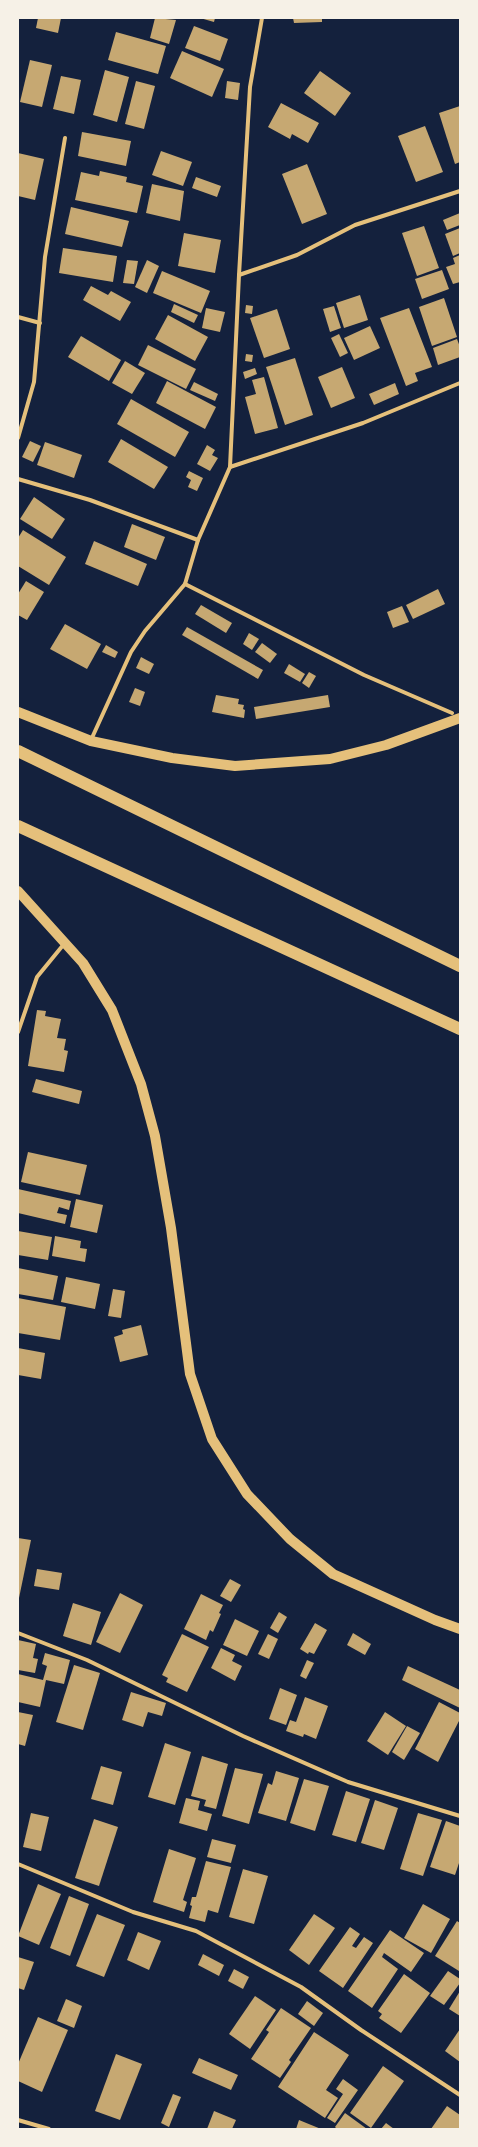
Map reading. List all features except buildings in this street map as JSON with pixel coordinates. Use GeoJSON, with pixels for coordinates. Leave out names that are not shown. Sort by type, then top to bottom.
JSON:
{"type":"FeatureCollection","features":[{"type":"Feature","properties":{"kind":"highway"},"geometry":{"type":"LineString","coordinates":[[18,751],[460,966]]}},
{"type":"Feature","properties":{"kind":"highway"},"geometry":{"type":"LineString","coordinates":[[18,826],[460,1029]]}},
{"type":"Feature","properties":{"kind":"main road"},"geometry":{"type":"LineString","coordinates":[[18,712],[91,741],[172,758],[236,766],[330,759],[386,745],[456,715]]}},
{"type":"Feature","properties":{"kind":"main road"},"geometry":{"type":"LineString","coordinates":[[18,891],[66,942],[83,963],[112,1010],[143,1091],[155,1136],[171,1228],[190,1374],[212,1439],[247,1494],[290,1539],[333,1574],[435,1620],[460,1629]]}},
{"type":"Feature","properties":{"kind":"street"},"geometry":{"type":"LineString","coordinates":[[91,741],[131,652],[146,631],[185,584],[198,540],[230,467],[250,87],[262,18]]}},
{"type":"Feature","properties":{"kind":"street"},"geometry":{"type":"LineString","coordinates":[[18,438],[34,382],[45,257],[65,138]]}},
{"type":"Feature","properties":{"kind":"street"},"geometry":{"type":"LineString","coordinates":[[239,275],[297,255],[355,225],[460,191]]}},
{"type":"Feature","properties":{"kind":"street"},"geometry":{"type":"LineString","coordinates":[[18,317],[40,323]]}},
{"type":"Feature","properties":{"kind":"street"},"geometry":{"type":"LineString","coordinates":[[230,467],[363,422],[460,383]]}},
{"type":"Feature","properties":{"kind":"street"},"geometry":{"type":"LineString","coordinates":[[18,480],[90,500],[198,540]]}},
{"type":"Feature","properties":{"kind":"street"},"geometry":{"type":"LineString","coordinates":[[185,584],[364,675],[456,715]]}},
{"type":"Feature","properties":{"kind":"street"},"geometry":{"type":"LineString","coordinates":[[18,1032],[37,976],[66,942]]}},
{"type":"Feature","properties":{"kind":"street"},"geometry":{"type":"LineString","coordinates":[[18,1633],[87,1660],[243,1736],[348,1782],[460,1816]]}},
{"type":"Feature","properties":{"kind":"street"},"geometry":{"type":"LineString","coordinates":[[18,1864],[133,1912],[196,1931],[301,1988],[361,2030],[460,2095]]}},
{"type":"Feature","properties":{"kind":"street"},"geometry":{"type":"LineString","coordinates":[[18,2120],[49,2129]]}}]}
